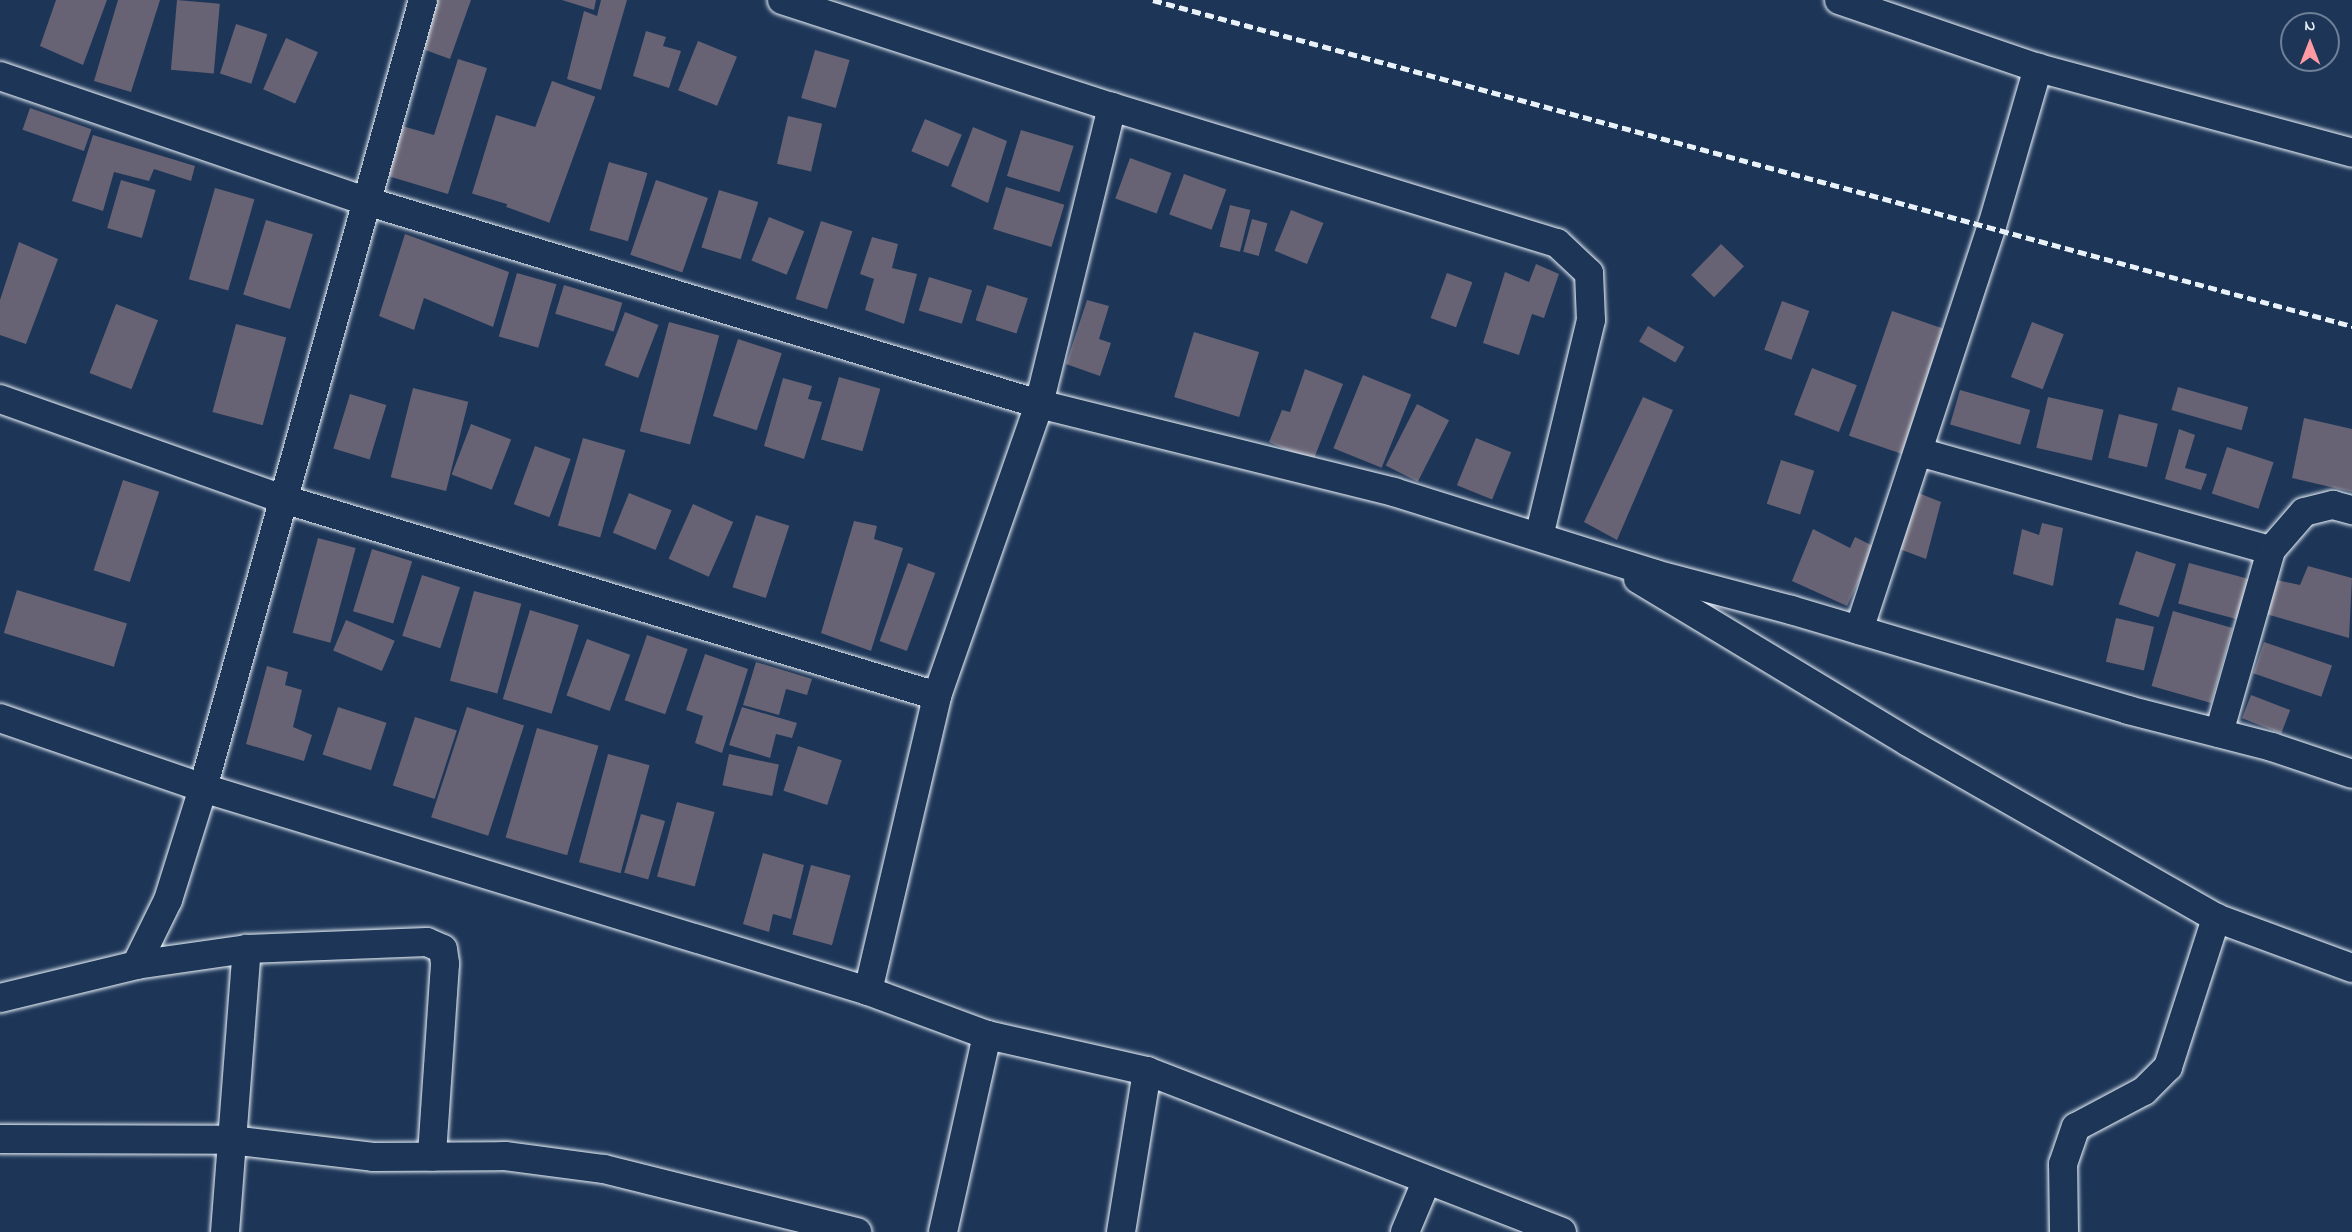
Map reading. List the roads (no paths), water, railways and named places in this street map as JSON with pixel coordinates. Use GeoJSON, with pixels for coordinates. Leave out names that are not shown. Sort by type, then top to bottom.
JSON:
{"type":"FeatureCollection","features":[{"type":"Feature","properties":{"kind":"street"},"geometry":{"type":"LineString","coordinates":[[136,965],[168,900],[203,788],[369,202],[423,0]]}},
{"type":"Feature","properties":{"kind":"street"},"geometry":{"type":"LineString","coordinates":[[782,0],[1112,108],[1557,243],[1589,273],[1591,321],[1539,536]]}},
{"type":"Feature","properties":{"kind":"street"},"geometry":{"type":"LineString","coordinates":[[1839,0],[1894,9],[2038,68],[2352,154]]}},
{"type":"Feature","properties":{"kind":"street"},"geometry":{"type":"LineString","coordinates":[[1859,630],[1919,452],[2038,68]]}},
{"type":"Feature","properties":{"kind":"street"},"geometry":{"type":"LineString","coordinates":[[0,76],[369,202],[1039,404],[1394,492],[1600,556],[2219,733],[2352,774]]}},
{"type":"Feature","properties":{"kind":"street"},"geometry":{"type":"LineString","coordinates":[[868,991],[937,696],[1039,404],[1112,108]]}},
{"type":"Feature","properties":{"kind":"street"},"geometry":{"type":"LineString","coordinates":[[0,399],[283,499],[937,696]]}},
{"type":"Feature","properties":{"kind":"street"},"geometry":{"type":"LineString","coordinates":[[1919,452],[2271,550]]}},
{"type":"Feature","properties":{"kind":"street"},"geometry":{"type":"LineString","coordinates":[[2219,733],[2271,550],[2304,512],[2333,505],[2352,510]]}},
{"type":"Feature","properties":{"kind":"street"},"geometry":{"type":"LineString","coordinates":[[1600,556],[1908,742],[2216,918],[2352,968]]}},
{"type":"Feature","properties":{"kind":"street"},"geometry":{"type":"LineString","coordinates":[[0,718],[203,788],[868,991],[987,1035],[1147,1071],[1425,1182],[1562,1232]]}},
{"type":"Feature","properties":{"kind":"street"},"geometry":{"type":"LineString","coordinates":[[2064,1232],[2063,1164],[2076,1127],[2144,1091],[2168,1067],[2216,918]]}},
{"type":"Feature","properties":{"kind":"street"},"geometry":{"type":"LineString","coordinates":[[0,998],[136,965],[247,949],[428,942],[443,949],[445,964],[432,1157]]}},
{"type":"Feature","properties":{"kind":"street"},"geometry":{"type":"LineString","coordinates":[[225,1232],[247,949]]}},
{"type":"Feature","properties":{"kind":"street"},"geometry":{"type":"LineString","coordinates":[[943,1232],[987,1035]]}},
{"type":"Feature","properties":{"kind":"street"},"geometry":{"type":"LineString","coordinates":[[1121,1232],[1147,1071]]}},
{"type":"Feature","properties":{"kind":"street"},"geometry":{"type":"LineString","coordinates":[[0,1139],[231,1140],[373,1157],[505,1156],[604,1169],[857,1232]]}},
{"type":"Feature","properties":{"kind":"street"},"geometry":{"type":"LineString","coordinates":[[1405,1232],[1425,1182]]}},
{"type":"Feature","properties":{"kind":"railway"},"geometry":{"type":"LineString","coordinates":[[1153,0],[2352,326]]}}]}
